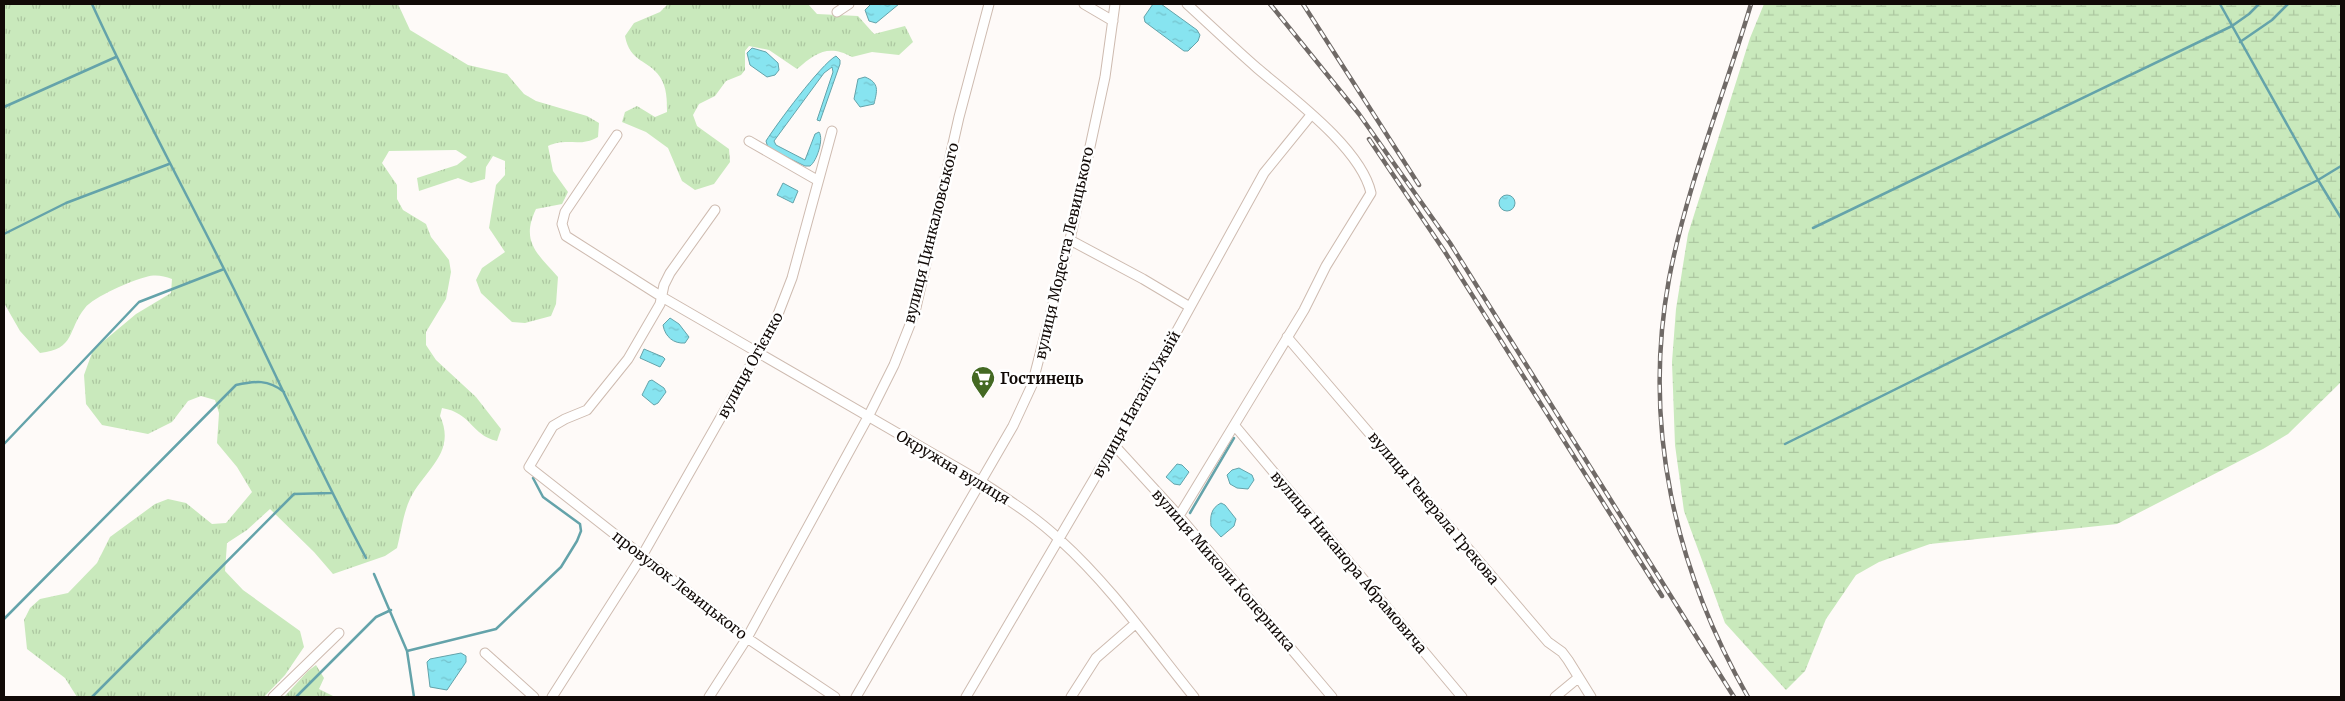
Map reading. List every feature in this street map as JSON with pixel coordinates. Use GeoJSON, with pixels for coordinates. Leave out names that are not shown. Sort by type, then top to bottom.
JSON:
{"type":"FeatureCollection","features":[{"type":"Feature","properties":{"kind":"street"},"geometry":{"type":"LineString","coordinates":[[837,12],[849,4]]}},
{"type":"Feature","properties":{"kind":"street","name":"вулиця Цинкаловського"},"geometry":{"type":"LineString","coordinates":[[709,697],[747,638],[868,417],[894,365],[915,312],[959,117],[989,4]]}},
{"type":"Feature","properties":{"kind":"street"},"geometry":{"type":"LineString","coordinates":[[1084,4],[1113,21]]}},
{"type":"Feature","properties":{"kind":"street","name":"вулиця Модеста Левицького"},"geometry":{"type":"LineString","coordinates":[[856,697],[1012,426],[1032,385],[1070,240],[1105,77],[1115,4]]}},
{"type":"Feature","properties":{"kind":"street"},"geometry":{"type":"LineString","coordinates":[[1179,516],[1235,426],[1326,266],[1371,193],[1358,166],[1322,122],[1187,4]]}},
{"type":"Feature","properties":{"kind":"street","name":"вулиця Наталії Ужвій"},"geometry":{"type":"LineString","coordinates":[[966,697],[1114,445],[1264,173],[1312,115]]}},
{"type":"Feature","properties":{"kind":"street","name":"вулиця Огієнко"},"geometry":{"type":"LineString","coordinates":[[552,697],[642,556],[776,322],[792,278],[817,180],[832,131]]}},
{"type":"Feature","properties":{"kind":"street","name":"Окружна вулиця"},"geometry":{"type":"LineString","coordinates":[[618,135],[565,212],[562,224],[566,236],[662,297],[980,481],[1059,538],[1107,587],[1194,697]]}},
{"type":"Feature","properties":{"kind":"street"},"geometry":{"type":"LineString","coordinates":[[749,141],[817,180]]}},
{"type":"Feature","properties":{"kind":"street"},"geometry":{"type":"LineString","coordinates":[[662,297],[664,285],[670,273],[715,210]]}},
{"type":"Feature","properties":{"kind":"street"},"geometry":{"type":"LineString","coordinates":[[1070,240],[1144,279],[1190,307]]}},
{"type":"Feature","properties":{"kind":"street","name":"провулок Левицького"},"geometry":{"type":"LineString","coordinates":[[662,297],[628,359],[607,387],[588,410],[553,426],[528,467],[747,638],[835,697]]}},
{"type":"Feature","properties":{"kind":"street","name":"вулиця Генерала Грекова"},"geometry":{"type":"LineString","coordinates":[[1287,337],[1548,642],[1562,652],[1591,697]]}},
{"type":"Feature","properties":{"kind":"street","name":"вулиця Никанора Абрамовича"},"geometry":{"type":"LineString","coordinates":[[1235,426],[1462,697]]}},
{"type":"Feature","properties":{"kind":"street","name":"вулиця Миколи Коперника"},"geometry":{"type":"LineString","coordinates":[[1114,445],[1179,516],[1332,697]]}},
{"type":"Feature","properties":{"kind":"street"},"geometry":{"type":"LineString","coordinates":[[1071,697],[1096,658],[1135,624]]}},
{"type":"Feature","properties":{"kind":"street"},"geometry":{"type":"LineString","coordinates":[[273,697],[339,633]]}},
{"type":"Feature","properties":{"kind":"street"},"geometry":{"type":"LineString","coordinates":[[486,653],[534,697]]}},
{"type":"Feature","properties":{"kind":"street"},"geometry":{"type":"LineString","coordinates":[[1554,697],[1578,678]]}},
{"type":"Feature","properties":{"kind":"green space"},"geometry":{"type":"Polygon","coordinates":[[[4,4],[398,4],[410,30],[468,65],[507,74],[524,94],[536,101],[587,116],[599,123],[598,137],[585,142],[562,142],[548,146],[553,171],[568,192],[562,204],[536,209],[530,230],[531,239],[538,254],[558,277],[556,304],[551,316],[525,323],[512,322],[481,293],[476,280],[482,268],[505,252],[489,228],[496,185],[505,175],[505,161],[493,156],[486,167],[485,179],[471,183],[458,178],[419,191],[417,178],[457,165],[467,157],[456,150],[389,151],[382,163],[397,185],[397,199],[403,210],[426,224],[431,237],[449,260],[451,272],[446,299],[426,332],[426,345],[436,360],[476,397],[501,429],[497,441],[488,438],[460,414],[442,408],[440,416],[444,429],[444,441],[442,451],[410,499],[397,548],[385,556],[333,574],[314,552],[270,509],[247,530],[227,543],[225,571],[243,590],[300,631],[304,647],[285,675],[264,697],[77,697],[65,678],[27,649],[24,620],[30,608],[40,599],[68,593],[97,563],[110,537],[155,504],[168,499],[186,503],[212,524],[226,523],[252,492],[237,467],[217,443],[219,413],[215,400],[201,396],[188,401],[172,422],[148,434],[102,425],[86,404],[84,375],[93,350],[136,314],[171,293],[172,279],[150,276],[104,294],[85,308],[65,343],[52,351],[40,353],[20,331],[4,303],[4,4]]]}},
{"type":"Feature","properties":{"kind":"green space"},"geometry":{"type":"Polygon","coordinates":[[[668,4],[808,4],[817,14],[858,16],[874,34],[905,26],[913,42],[899,55],[872,52],[852,57],[836,51],[823,52],[797,69],[769,50],[749,46],[745,51],[745,70],[741,75],[726,81],[715,96],[699,104],[693,115],[697,126],[729,149],[730,162],[714,184],[695,190],[682,181],[668,148],[646,132],[622,122],[625,112],[637,106],[655,117],[667,112],[666,94],[660,77],[635,56],[627,45],[625,36],[634,23],[660,12],[668,4]]]}},
{"type":"Feature","properties":{"kind":"green space"},"geometry":{"type":"Polygon","coordinates":[[[1764,4],[2341,4],[2341,382],[2288,434],[2263,449],[2117,524],[1930,544],[1879,562],[1856,575],[1826,619],[1805,671],[1786,690],[1725,623],[1684,511],[1675,445],[1672,362],[1676,309],[1688,234],[1750,38],[1764,4]]]}},
{"type":"Feature","properties":{"kind":"green space"},"geometry":{"type":"Polygon","coordinates":[[[316,665],[324,678],[319,689],[335,697],[284,697],[308,671],[316,665]]]}},
{"type":"Feature","properties":{"kind":"water"},"geometry":{"type":"Polygon","coordinates":[[[871,4],[899,4],[876,23],[869,21],[865,10],[871,4]]]}},
{"type":"Feature","properties":{"kind":"water"},"geometry":{"type":"Polygon","coordinates":[[[1153,4],[1161,4],[1197,30],[1200,35],[1198,41],[1188,51],[1184,51],[1145,22],[1144,17],[1153,4]]]}},
{"type":"Feature","properties":{"kind":"water"},"geometry":{"type":"Polygon","coordinates":[[[752,48],[766,52],[778,63],[779,70],[775,75],[767,77],[750,65],[747,53],[752,48]]]}},
{"type":"Feature","properties":{"kind":"water"},"geometry":{"type":"Polygon","coordinates":[[[836,56],[840,60],[840,64],[820,121],[817,120],[833,72],[832,67],[824,73],[774,141],[776,145],[805,160],[815,134],[819,132],[821,140],[813,163],[810,166],[805,166],[768,148],[766,141],[789,109],[820,70],[836,56]]]}},
{"type":"Feature","properties":{"kind":"water"},"geometry":{"type":"Polygon","coordinates":[[[865,77],[870,79],[875,85],[876,95],[874,104],[860,107],[854,99],[858,79],[865,77]]]}},
{"type":"Feature","properties":{"kind":"water"},"geometry":{"type":"Polygon","coordinates":[[[783,183],[798,191],[793,203],[777,195],[783,183]]]}},
{"type":"Feature","properties":{"kind":"water"},"geometry":{"type":"Polygon","coordinates":[[[1507,195],[1513,197],[1515,203],[1513,209],[1507,211],[1501,209],[1499,203],[1501,197],[1507,195]]]}},
{"type":"Feature","properties":{"kind":"water"},"geometry":{"type":"Polygon","coordinates":[[[670,318],[679,324],[689,337],[685,343],[674,341],[666,333],[663,325],[670,318]]]}},
{"type":"Feature","properties":{"kind":"water"},"geometry":{"type":"Polygon","coordinates":[[[644,349],[665,359],[660,367],[640,358],[644,349]]]}},
{"type":"Feature","properties":{"kind":"water"},"geometry":{"type":"Polygon","coordinates":[[[652,380],[664,388],[666,392],[658,403],[654,405],[642,395],[649,381],[652,380]]]}},
{"type":"Feature","properties":{"kind":"water"},"geometry":{"type":"Polygon","coordinates":[[[1177,464],[1182,465],[1189,472],[1180,485],[1174,484],[1166,477],[1177,464]]]}},
{"type":"Feature","properties":{"kind":"water"},"geometry":{"type":"Polygon","coordinates":[[[1239,468],[1252,475],[1254,480],[1248,489],[1237,488],[1230,484],[1227,475],[1232,470],[1239,468]]]}},
{"type":"Feature","properties":{"kind":"water"},"geometry":{"type":"Polygon","coordinates":[[[1221,503],[1225,505],[1236,519],[1234,526],[1221,537],[1211,526],[1211,516],[1213,510],[1221,503]]]}},
{"type":"Feature","properties":{"kind":"water"},"geometry":{"type":"Polygon","coordinates":[[[461,653],[466,656],[466,662],[447,690],[430,687],[427,662],[430,659],[461,653]]]}},
{"type":"Feature","properties":{"kind":"waterway"},"geometry":{"type":"LineString","coordinates":[[92,4],[366,558]]}},
{"type":"Feature","properties":{"kind":"waterway"},"geometry":{"type":"LineString","coordinates":[[2220,4],[2341,218]]}},
{"type":"Feature","properties":{"kind":"waterway"},"geometry":{"type":"LineString","coordinates":[[1813,228],[2232,26],[2259,4]]}},
{"type":"Feature","properties":{"kind":"waterway"},"geometry":{"type":"LineString","coordinates":[[2240,42],[2272,20],[2288,4]]}},
{"type":"Feature","properties":{"kind":"waterway"},"geometry":{"type":"LineString","coordinates":[[4,107],[116,57]]}},
{"type":"Feature","properties":{"kind":"waterway"},"geometry":{"type":"LineString","coordinates":[[4,234],[66,203],[169,164]]}},
{"type":"Feature","properties":{"kind":"waterway"},"geometry":{"type":"LineString","coordinates":[[1785,444],[2318,180],[2341,166]]}},
{"type":"Feature","properties":{"kind":"waterway"},"geometry":{"type":"LineString","coordinates":[[4,444],[139,302],[224,269]]}},
{"type":"Feature","properties":{"kind":"waterway"},"geometry":{"type":"LineString","coordinates":[[4,619],[236,385],[261,382],[272,385],[284,392]]}},
{"type":"Feature","properties":{"kind":"waterway"},"geometry":{"type":"LineString","coordinates":[[1190,513],[1234,438]]}},
{"type":"Feature","properties":{"kind":"waterway"},"geometry":{"type":"LineString","coordinates":[[407,651],[496,629],[561,567],[577,541],[581,531],[580,524],[543,497],[533,478]]}},
{"type":"Feature","properties":{"kind":"waterway"},"geometry":{"type":"LineString","coordinates":[[92,697],[294,494],[331,493]]}},
{"type":"Feature","properties":{"kind":"waterway"},"geometry":{"type":"LineString","coordinates":[[374,574],[407,651],[414,697]]}},
{"type":"Feature","properties":{"kind":"waterway"},"geometry":{"type":"LineString","coordinates":[[296,697],[376,617],[391,610]]}},
{"type":"Feature","properties":{"kind":"railway"},"geometry":{"type":"LineString","coordinates":[[1270,4],[1359,114],[1450,243],[1734,697]]}},
{"type":"Feature","properties":{"kind":"railway"},"geometry":{"type":"LineString","coordinates":[[1303,4],[1419,185]]}},
{"type":"Feature","properties":{"kind":"railway"},"geometry":{"type":"LineString","coordinates":[[1748,697],[1723,648],[1701,598],[1684,547],[1671,495],[1663,442],[1660,388],[1662,334],[1669,279],[1677,244],[1696,175],[1751,4]]}},
{"type":"Feature","properties":{"kind":"railway"},"geometry":{"type":"LineString","coordinates":[[1369,139],[1445,252],[1662,596]]}},
{"type":"Feature","properties":{"kind":"place","name":"Гостинець"},"geometry":{"type":"Point","coordinates":[983,399]}}]}
